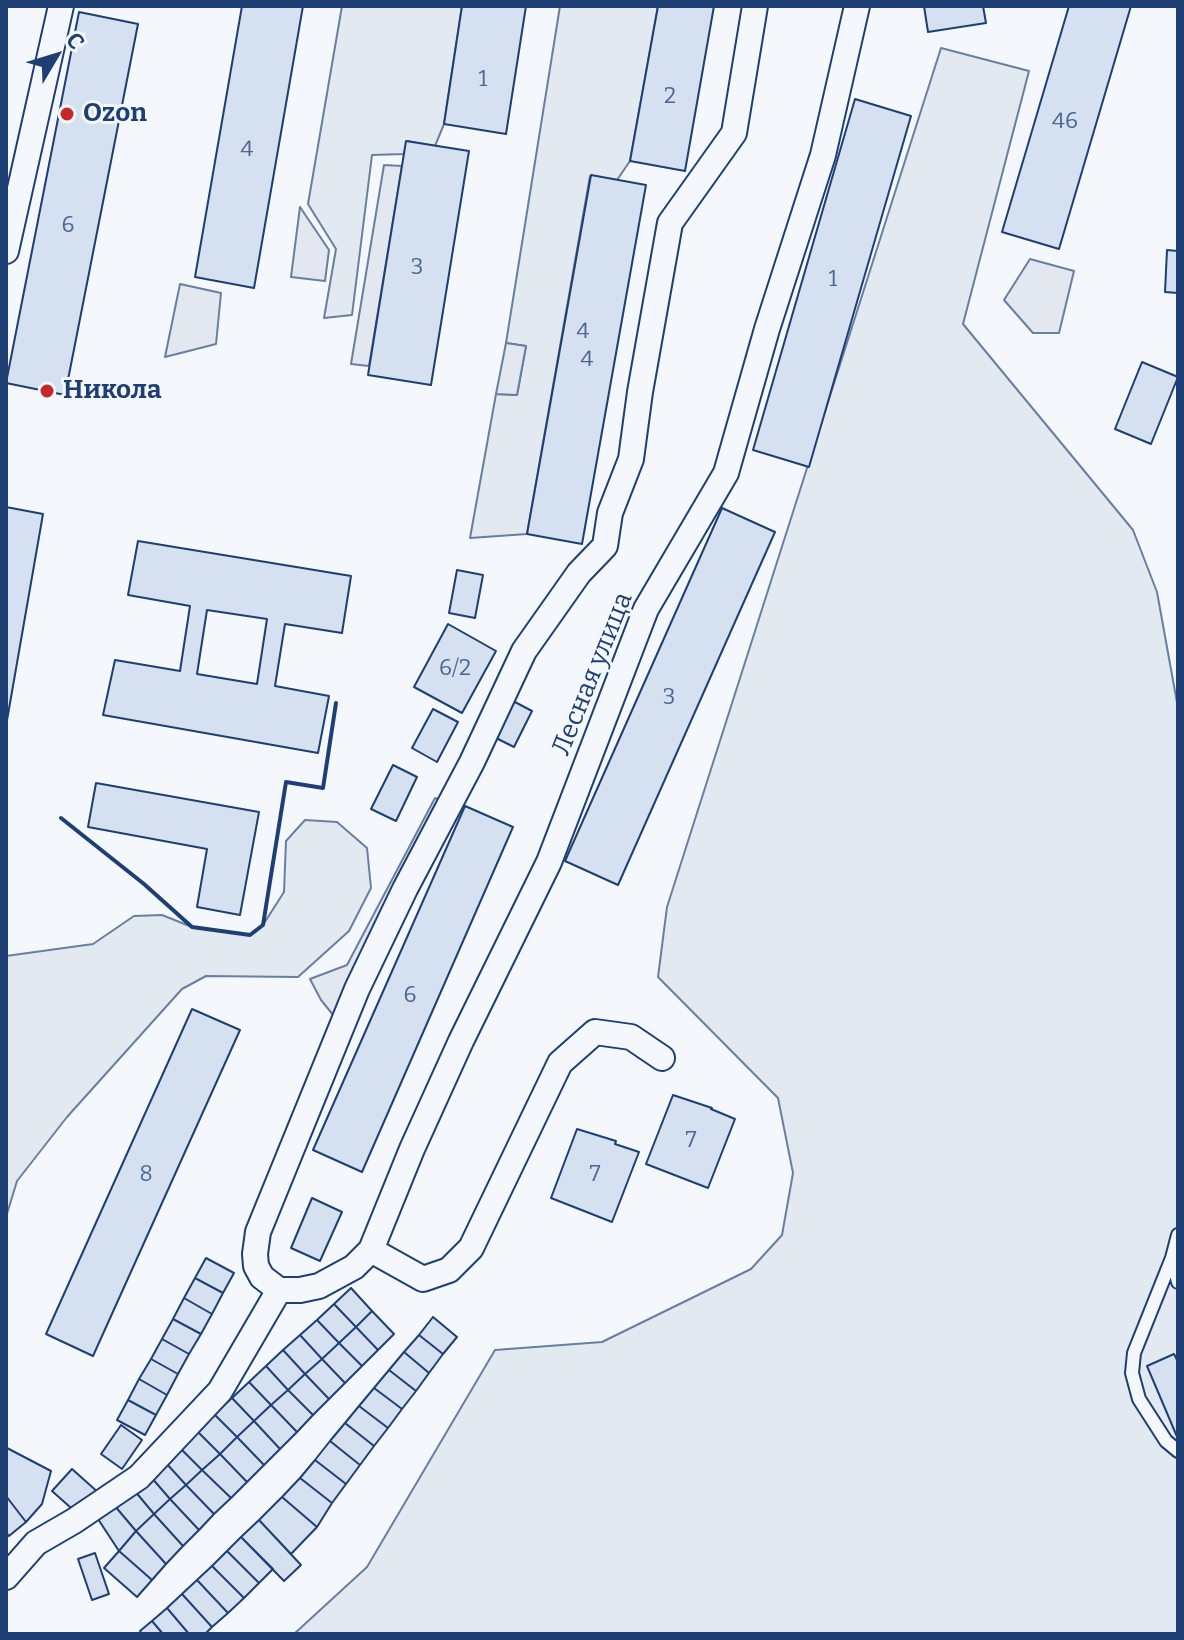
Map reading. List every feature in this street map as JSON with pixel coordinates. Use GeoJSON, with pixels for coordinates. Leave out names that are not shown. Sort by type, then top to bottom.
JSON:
{"type":"FeatureCollection","features":[{"type":"Feature","properties":{"kind":"street"},"geometry":{"type":"LineString","coordinates":[[6,251],[61,6]]}},
{"type":"Feature","properties":{"kind":"street","name":"Лесная улица"},"geometry":{"type":"LineString","coordinates":[[755,6],[734,133],[670,223],[631,459],[610,513],[605,546],[579,573],[524,651],[472,762],[357,989],[258,1232],[256,1266],[262,1277],[279,1290],[319,1286],[354,1267],[371,1250],[461,1041],[549,862],[646,609],[726,473],[767,329],[823,155],[857,6]]}},
{"type":"Feature","properties":{"kind":"street"},"geometry":{"type":"LineString","coordinates":[[371,1250],[423,1279],[449,1270],[471,1248],[560,1063],[595,1032],[631,1037],[662,1058]]}},
{"type":"Feature","properties":{"kind":"street"},"geometry":{"type":"LineString","coordinates":[[6,1577],[36,1543],[139,1477],[220,1391],[279,1290]]}},
{"type":"Feature","properties":{"kind":"lane"},"geometry":{"type":"LineString","coordinates":[[1178,1235],[1172,1258],[1134,1353],[1132,1373],[1139,1399],[1166,1441],[1178,1451]]}},
{"type":"Feature","properties":{"kind":"lane"},"geometry":{"type":"LineString","coordinates":[[1172,1258],[1178,1282]]}},
{"type":"Feature","properties":{"kind":"shaded area"},"geometry":{"type":"Polygon","coordinates":[[[342,6],[462,6],[444,124],[435,146],[407,141],[404,154],[372,155],[352,315],[324,318],[336,249],[308,204],[342,6]]]}},
{"type":"Feature","properties":{"kind":"shaded area"},"geometry":{"type":"Polygon","coordinates":[[[560,6],[658,6],[630,161],[617,180],[590,176],[527,534],[470,538],[496,394],[517,395],[526,346],[506,343],[560,6]]]}},
{"type":"Feature","properties":{"kind":"shaded area"},"geometry":{"type":"Polygon","coordinates":[[[941,48],[1029,71],[963,324],[1133,530],[1157,592],[1178,708],[1178,1634],[294,1634],[367,1567],[495,1350],[602,1342],[751,1269],[782,1235],[793,1173],[778,1098],[658,977],[667,907],[941,48]]]}},
{"type":"Feature","properties":{"kind":"shaded area"},"geometry":{"type":"Polygon","coordinates":[[[384,165],[402,166],[369,366],[351,364],[384,165]]]}},
{"type":"Feature","properties":{"kind":"shaded area"},"geometry":{"type":"Polygon","coordinates":[[[300,207],[329,250],[325,281],[291,277],[300,207]]]}},
{"type":"Feature","properties":{"kind":"shaded area"},"geometry":{"type":"Polygon","coordinates":[[[1030,259],[1074,271],[1059,333],[1033,333],[1004,300],[1030,259]]]}},
{"type":"Feature","properties":{"kind":"shaded area"},"geometry":{"type":"Polygon","coordinates":[[[180,284],[221,293],[216,344],[165,357],[180,284]]]}},
{"type":"Feature","properties":{"kind":"shaded area"},"geometry":{"type":"Polygon","coordinates":[[[506,343],[526,346],[517,395],[496,394],[506,343]]]}},
{"type":"Feature","properties":{"kind":"shaded area"},"geometry":{"type":"Polygon","coordinates":[[[435,798],[450,804],[342,1026],[321,1000],[310,979],[347,965],[435,798]]]}},
{"type":"Feature","properties":{"kind":"shaded area"},"geometry":{"type":"Polygon","coordinates":[[[305,820],[337,822],[367,848],[371,888],[349,931],[298,977],[206,976],[182,989],[67,1117],[17,1181],[6,1217],[6,956],[93,944],[134,916],[162,915],[192,927],[250,935],[263,925],[284,892],[286,841],[305,820]]]}},
{"type":"Feature","properties":{"kind":"building"},"geometry":{"type":"Polygon","coordinates":[[[242,6],[303,6],[254,288],[195,277],[242,6]]]}},
{"type":"Feature","properties":{"kind":"building"},"geometry":{"type":"Polygon","coordinates":[[[462,6],[526,6],[506,134],[444,124],[462,6]]]}},
{"type":"Feature","properties":{"kind":"building"},"geometry":{"type":"Polygon","coordinates":[[[658,6],[714,6],[685,171],[630,161],[658,6]]]}},
{"type":"Feature","properties":{"kind":"building"},"geometry":{"type":"Polygon","coordinates":[[[924,6],[983,6],[986,23],[928,32],[924,6]]]}},
{"type":"Feature","properties":{"kind":"building"},"geometry":{"type":"Polygon","coordinates":[[[1069,6],[1131,6],[1059,249],[1002,232],[1069,6]]]}},
{"type":"Feature","properties":{"kind":"building"},"geometry":{"type":"Polygon","coordinates":[[[79,12],[138,24],[65,395],[6,383],[79,12]]]}},
{"type":"Feature","properties":{"kind":"building"},"geometry":{"type":"Polygon","coordinates":[[[855,99],[911,116],[809,467],[753,450],[855,99]]]}},
{"type":"Feature","properties":{"kind":"building"},"geometry":{"type":"Polygon","coordinates":[[[406,141],[469,151],[431,385],[368,375],[406,141]]]}},
{"type":"Feature","properties":{"kind":"building"},"geometry":{"type":"Polygon","coordinates":[[[591,175],[646,185],[582,544],[527,534],[591,175]]]}},
{"type":"Feature","properties":{"kind":"building"},"geometry":{"type":"Polygon","coordinates":[[[1167,250],[1178,251],[1178,293],[1165,292],[1167,250]]]}},
{"type":"Feature","properties":{"kind":"building"},"geometry":{"type":"Polygon","coordinates":[[[1142,362],[1178,377],[1151,444],[1115,429],[1142,362]]]}},
{"type":"Feature","properties":{"kind":"building"},"geometry":{"type":"Polygon","coordinates":[[[6,507],[43,514],[6,726],[6,507]]]}},
{"type":"Feature","properties":{"kind":"building"},"geometry":{"type":"Polygon","coordinates":[[[722,508],[775,532],[618,885],[565,861],[722,508]]]}},
{"type":"Feature","properties":{"kind":"building"},"geometry":{"type":"Polygon","coordinates":[[[138,541],[351,576],[342,633],[285,624],[275,686],[329,696],[318,753],[103,715],[115,660],[180,671],[190,606],[128,595],[138,541]],[[207,610],[197,674],[257,684],[267,619],[207,610]]]}},
{"type":"Feature","properties":{"kind":"building"},"geometry":{"type":"Polygon","coordinates":[[[457,570],[483,575],[475,618],[449,613],[457,570]]]}},
{"type":"Feature","properties":{"kind":"building"},"geometry":{"type":"Polygon","coordinates":[[[448,624],[496,651],[462,713],[414,687],[448,624]]]}},
{"type":"Feature","properties":{"kind":"building"},"geometry":{"type":"Polygon","coordinates":[[[513,701],[532,711],[514,747],[494,737],[513,701]]]}},
{"type":"Feature","properties":{"kind":"building"},"geometry":{"type":"Polygon","coordinates":[[[433,709],[458,722],[437,762],[412,748],[433,709]]]}},
{"type":"Feature","properties":{"kind":"building"},"geometry":{"type":"Polygon","coordinates":[[[393,765],[417,777],[396,821],[371,809],[393,765]]]}},
{"type":"Feature","properties":{"kind":"building"},"geometry":{"type":"Polygon","coordinates":[[[96,783],[259,812],[240,915],[197,907],[207,849],[88,827],[96,783]]]}},
{"type":"Feature","properties":{"kind":"building"},"geometry":{"type":"Polygon","coordinates":[[[465,806],[513,827],[362,1172],[313,1150],[465,806]]]}},
{"type":"Feature","properties":{"kind":"building"},"geometry":{"type":"Polygon","coordinates":[[[192,1009],[240,1030],[93,1356],[46,1334],[192,1009]]]}},
{"type":"Feature","properties":{"kind":"building"},"geometry":{"type":"Polygon","coordinates":[[[673,1095],[735,1119],[708,1188],[646,1164],[673,1095]]]}},
{"type":"Feature","properties":{"kind":"building"},"geometry":{"type":"Polygon","coordinates":[[[577,1129],[639,1152],[612,1222],[551,1198],[577,1129]]]}},
{"type":"Feature","properties":{"kind":"building"},"geometry":{"type":"Polygon","coordinates":[[[312,1198],[342,1212],[320,1261],[291,1248],[312,1198]]]}},
{"type":"Feature","properties":{"kind":"building"},"geometry":{"type":"Polygon","coordinates":[[[206,1258],[234,1273],[223,1293],[195,1278],[206,1258]]]}},
{"type":"Feature","properties":{"kind":"building"},"geometry":{"type":"Polygon","coordinates":[[[195,1278],[223,1293],[212,1314],[184,1298],[195,1278]]]}},
{"type":"Feature","properties":{"kind":"building"},"geometry":{"type":"Polygon","coordinates":[[[351,1288],[372,1311],[356,1327],[334,1304],[351,1288]]]}},
{"type":"Feature","properties":{"kind":"building"},"geometry":{"type":"Polygon","coordinates":[[[184,1298],[212,1314],[201,1334],[173,1319],[184,1298]]]}},
{"type":"Feature","properties":{"kind":"building"},"geometry":{"type":"Polygon","coordinates":[[[334,1304],[356,1327],[339,1343],[317,1320],[334,1304]]]}},
{"type":"Feature","properties":{"kind":"building"},"geometry":{"type":"Polygon","coordinates":[[[372,1311],[394,1334],[378,1350],[356,1327],[372,1311]]]}},
{"type":"Feature","properties":{"kind":"building"},"geometry":{"type":"Polygon","coordinates":[[[433,1317],[457,1337],[443,1354],[419,1335],[433,1317]]]}},
{"type":"Feature","properties":{"kind":"building"},"geometry":{"type":"Polygon","coordinates":[[[173,1319],[201,1334],[189,1354],[162,1339],[173,1319]]]}},
{"type":"Feature","properties":{"kind":"building"},"geometry":{"type":"Polygon","coordinates":[[[317,1320],[339,1343],[322,1359],[300,1335],[317,1320]]]}},
{"type":"Feature","properties":{"kind":"building"},"geometry":{"type":"Polygon","coordinates":[[[356,1327],[378,1350],[362,1366],[339,1343],[356,1327]]]}},
{"type":"Feature","properties":{"kind":"building"},"geometry":{"type":"Polygon","coordinates":[[[300,1335],[322,1359],[305,1374],[283,1350],[300,1335]]]}},
{"type":"Feature","properties":{"kind":"building"},"geometry":{"type":"Polygon","coordinates":[[[419,1335],[443,1354],[429,1373],[404,1352],[419,1335]]]}},
{"type":"Feature","properties":{"kind":"building"},"geometry":{"type":"Polygon","coordinates":[[[162,1339],[189,1354],[178,1374],[151,1359],[162,1339]]]}},
{"type":"Feature","properties":{"kind":"building"},"geometry":{"type":"Polygon","coordinates":[[[339,1343],[362,1366],[345,1383],[322,1359],[339,1343]]]}},
{"type":"Feature","properties":{"kind":"building"},"geometry":{"type":"Polygon","coordinates":[[[283,1350],[305,1374],[288,1390],[266,1366],[283,1350]]]}},
{"type":"Feature","properties":{"kind":"building"},"geometry":{"type":"Polygon","coordinates":[[[404,1352],[429,1373],[416,1391],[389,1370],[404,1352]]]}},
{"type":"Feature","properties":{"kind":"building"},"geometry":{"type":"Polygon","coordinates":[[[1174,1354],[1178,1362],[1178,1439],[1147,1366],[1174,1354]]]}},
{"type":"Feature","properties":{"kind":"building"},"geometry":{"type":"Polygon","coordinates":[[[151,1359],[178,1374],[167,1395],[139,1379],[151,1359]]]}},
{"type":"Feature","properties":{"kind":"building"},"geometry":{"type":"Polygon","coordinates":[[[322,1359],[345,1383],[329,1399],[305,1374],[322,1359]]]}},
{"type":"Feature","properties":{"kind":"building"},"geometry":{"type":"Polygon","coordinates":[[[266,1366],[288,1390],[271,1405],[249,1382],[266,1366]]]}},
{"type":"Feature","properties":{"kind":"building"},"geometry":{"type":"Polygon","coordinates":[[[389,1370],[416,1391],[402,1409],[374,1388],[389,1370]]]}},
{"type":"Feature","properties":{"kind":"building"},"geometry":{"type":"Polygon","coordinates":[[[305,1374],[329,1399],[313,1415],[288,1390],[305,1374]]]}},
{"type":"Feature","properties":{"kind":"building"},"geometry":{"type":"Polygon","coordinates":[[[139,1379],[167,1395],[156,1415],[128,1400],[139,1379]]]}},
{"type":"Feature","properties":{"kind":"building"},"geometry":{"type":"Polygon","coordinates":[[[249,1382],[271,1405],[254,1421],[232,1398],[249,1382]]]}},
{"type":"Feature","properties":{"kind":"building"},"geometry":{"type":"Polygon","coordinates":[[[374,1388],[402,1409],[388,1428],[359,1406],[374,1388]]]}},
{"type":"Feature","properties":{"kind":"building"},"geometry":{"type":"Polygon","coordinates":[[[288,1390],[313,1415],[297,1432],[271,1405],[288,1390]]]}},
{"type":"Feature","properties":{"kind":"building"},"geometry":{"type":"Polygon","coordinates":[[[232,1398],[254,1421],[237,1437],[214,1414],[232,1398]]]}},
{"type":"Feature","properties":{"kind":"building"},"geometry":{"type":"Polygon","coordinates":[[[128,1400],[156,1415],[145,1435],[117,1420],[128,1400]]]}},
{"type":"Feature","properties":{"kind":"building"},"geometry":{"type":"Polygon","coordinates":[[[271,1405],[297,1432],[280,1449],[254,1421],[271,1405]]]}},
{"type":"Feature","properties":{"kind":"building"},"geometry":{"type":"Polygon","coordinates":[[[359,1406],[388,1428],[374,1446],[345,1423],[359,1406]]]}},
{"type":"Feature","properties":{"kind":"building"},"geometry":{"type":"Polygon","coordinates":[[[214,1414],[237,1437],[220,1454],[197,1431],[214,1414]]]}},
{"type":"Feature","properties":{"kind":"building"},"geometry":{"type":"Polygon","coordinates":[[[254,1421],[280,1449],[264,1465],[237,1437],[254,1421]]]}},
{"type":"Feature","properties":{"kind":"building"},"geometry":{"type":"Polygon","coordinates":[[[345,1423],[374,1446],[360,1465],[330,1441],[345,1423]]]}},
{"type":"Feature","properties":{"kind":"building"},"geometry":{"type":"Polygon","coordinates":[[[121,1425],[142,1440],[122,1469],[101,1454],[121,1425]]]}},
{"type":"Feature","properties":{"kind":"building"},"geometry":{"type":"Polygon","coordinates":[[[197,1431],[220,1454],[202,1470],[180,1448],[197,1431]]]}},
{"type":"Feature","properties":{"kind":"building"},"geometry":{"type":"Polygon","coordinates":[[[237,1437],[264,1465],[247,1482],[220,1454],[237,1437]]]}},
{"type":"Feature","properties":{"kind":"building"},"geometry":{"type":"Polygon","coordinates":[[[330,1441],[360,1465],[346,1484],[315,1460],[330,1441]]]}},
{"type":"Feature","properties":{"kind":"building"},"geometry":{"type":"Polygon","coordinates":[[[7,1448],[51,1471],[42,1504],[26,1522],[6,1496],[7,1448]]]}},
{"type":"Feature","properties":{"kind":"building"},"geometry":{"type":"Polygon","coordinates":[[[180,1448],[202,1470],[186,1485],[166,1463],[180,1448]]]}},
{"type":"Feature","properties":{"kind":"building"},"geometry":{"type":"Polygon","coordinates":[[[220,1454],[247,1482],[231,1498],[202,1470],[220,1454]]]}},
{"type":"Feature","properties":{"kind":"building"},"geometry":{"type":"Polygon","coordinates":[[[315,1460],[346,1484],[332,1503],[300,1478],[315,1460]]]}},
{"type":"Feature","properties":{"kind":"building"},"geometry":{"type":"Polygon","coordinates":[[[166,1463],[186,1485],[170,1499],[151,1477],[166,1463]]]}},
{"type":"Feature","properties":{"kind":"building"},"geometry":{"type":"Polygon","coordinates":[[[72,1469],[100,1494],[80,1516],[52,1491],[72,1469]]]}},
{"type":"Feature","properties":{"kind":"building"},"geometry":{"type":"Polygon","coordinates":[[[202,1470],[231,1498],[214,1514],[186,1485],[202,1470]]]}},
{"type":"Feature","properties":{"kind":"building"},"geometry":{"type":"Polygon","coordinates":[[[151,1477],[170,1499],[154,1514],[134,1490],[151,1477]]]}},
{"type":"Feature","properties":{"kind":"building"},"geometry":{"type":"Polygon","coordinates":[[[300,1478],[332,1503],[317,1527],[282,1497],[300,1478]]]}},
{"type":"Feature","properties":{"kind":"building"},"geometry":{"type":"Polygon","coordinates":[[[186,1485],[214,1514],[199,1530],[170,1499],[186,1485]]]}},
{"type":"Feature","properties":{"kind":"building"},"geometry":{"type":"Polygon","coordinates":[[[134,1490],[154,1514],[136,1531],[114,1505],[134,1490]]]}},
{"type":"Feature","properties":{"kind":"building"},"geometry":{"type":"Polygon","coordinates":[[[6,1496],[26,1522],[9,1536],[6,1532],[6,1496]]]}},
{"type":"Feature","properties":{"kind":"building"},"geometry":{"type":"Polygon","coordinates":[[[282,1497],[317,1527],[291,1554],[259,1520],[282,1497]]]}},
{"type":"Feature","properties":{"kind":"building"},"geometry":{"type":"Polygon","coordinates":[[[170,1499],[199,1530],[183,1546],[154,1514],[170,1499]]]}},
{"type":"Feature","properties":{"kind":"building"},"geometry":{"type":"Polygon","coordinates":[[[114,1505],[136,1531],[119,1551],[96,1516],[114,1505]]]}},
{"type":"Feature","properties":{"kind":"building"},"geometry":{"type":"Polygon","coordinates":[[[154,1514],[183,1546],[166,1564],[136,1531],[154,1514]]]}},
{"type":"Feature","properties":{"kind":"building"},"geometry":{"type":"Polygon","coordinates":[[[259,1520],[301,1565],[284,1581],[241,1537],[259,1520]]]}},
{"type":"Feature","properties":{"kind":"building"},"geometry":{"type":"Polygon","coordinates":[[[136,1531],[166,1564],[152,1580],[119,1551],[136,1531]]]}},
{"type":"Feature","properties":{"kind":"building"},"geometry":{"type":"Polygon","coordinates":[[[241,1537],[273,1569],[259,1583],[227,1551],[241,1537]]]}},
{"type":"Feature","properties":{"kind":"building"},"geometry":{"type":"Polygon","coordinates":[[[119,1551],[152,1580],[137,1597],[104,1568],[119,1551]]]}},
{"type":"Feature","properties":{"kind":"building"},"geometry":{"type":"Polygon","coordinates":[[[227,1551],[259,1583],[244,1598],[212,1566],[227,1551]]]}},
{"type":"Feature","properties":{"kind":"building"},"geometry":{"type":"Polygon","coordinates":[[[95,1553],[109,1594],[92,1600],[78,1559],[95,1553]]]}},
{"type":"Feature","properties":{"kind":"building"},"geometry":{"type":"Polygon","coordinates":[[[212,1566],[244,1598],[228,1613],[197,1580],[212,1566]]]}},
{"type":"Feature","properties":{"kind":"building"},"geometry":{"type":"Polygon","coordinates":[[[197,1580],[228,1613],[212,1627],[182,1594],[197,1580]]]}},
{"type":"Feature","properties":{"kind":"building"},"geometry":{"type":"Polygon","coordinates":[[[182,1594],[212,1627],[205,1634],[189,1634],[167,1608],[182,1594]]]}},
{"type":"Feature","properties":{"kind":"building"},"geometry":{"type":"Polygon","coordinates":[[[167,1608],[189,1634],[163,1634],[152,1621],[167,1608]]]}},
{"type":"Feature","properties":{"kind":"building"},"geometry":{"type":"Polygon","coordinates":[[[152,1621],[163,1634],[142,1634],[140,1631],[152,1621]]]}},
{"type":"Feature","properties":{"kind":"wall"},"geometry":{"type":"LineString","coordinates":[[61,818],[192,927],[250,935],[263,925],[286,782],[323,788],[336,703]]}},
{"type":"Feature","properties":{"kind":"place","name":"Ozon"},"geometry":{"type":"Point","coordinates":[67,114]}},
{"type":"Feature","properties":{"kind":"place","name":"Никола"},"geometry":{"type":"Point","coordinates":[47,391]}}]}
